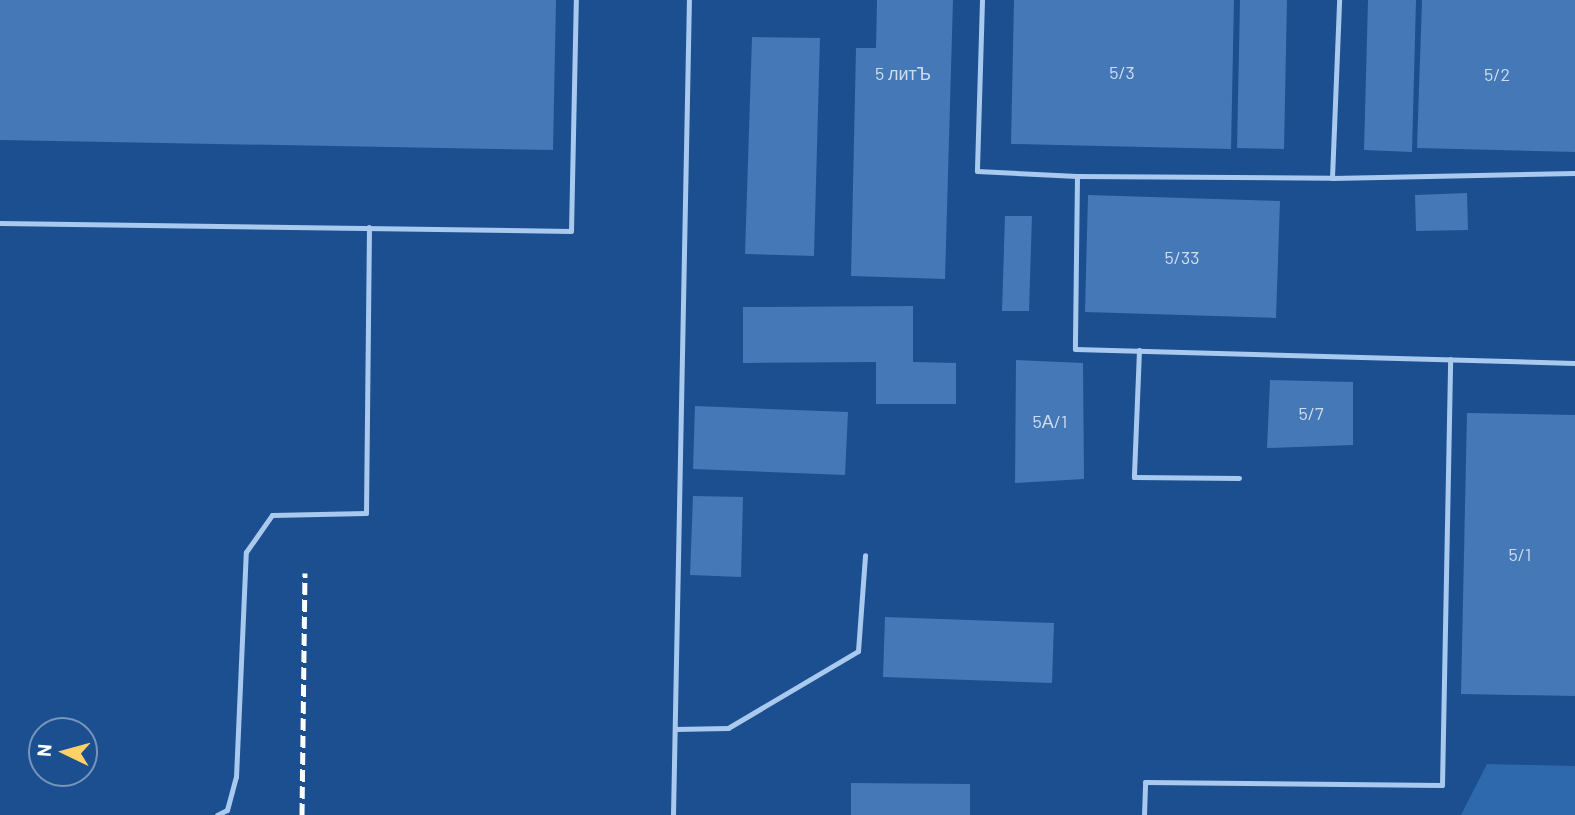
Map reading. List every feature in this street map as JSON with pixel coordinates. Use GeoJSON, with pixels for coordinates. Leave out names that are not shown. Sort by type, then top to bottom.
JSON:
{"type":"FeatureCollection","features":[{"type":"Feature","properties":{"kind":"lane"},"geometry":{"type":"LineString","coordinates":[[0,223],[572,231],[576,0]]}},
{"type":"Feature","properties":{"kind":"lane"},"geometry":{"type":"LineString","coordinates":[[673,815],[689,0]]}},
{"type":"Feature","properties":{"kind":"lane"},"geometry":{"type":"LineString","coordinates":[[982,0],[977,171],[1077,176],[1332,178],[1575,173]]}},
{"type":"Feature","properties":{"kind":"lane"},"geometry":{"type":"LineString","coordinates":[[1332,178],[1339,0]]}},
{"type":"Feature","properties":{"kind":"lane"},"geometry":{"type":"LineString","coordinates":[[1077,176],[1075,349],[1575,363]]}},
{"type":"Feature","properties":{"kind":"lane"},"geometry":{"type":"LineString","coordinates":[[218,815],[227,810],[236,777],[246,552],[272,515],[366,513],[369,227]]}},
{"type":"Feature","properties":{"kind":"lane"},"geometry":{"type":"LineString","coordinates":[[1139,350],[1134,477],[1239,478]]}},
{"type":"Feature","properties":{"kind":"lane"},"geometry":{"type":"LineString","coordinates":[[1144,815],[1145,782],[1442,785],[1451,359]]}},
{"type":"Feature","properties":{"kind":"lane"},"geometry":{"type":"LineString","coordinates":[[674,729],[728,728],[858,651],[865,555]]}},
{"type":"Feature","properties":{"kind":"shaded area"},"geometry":{"type":"Polygon","coordinates":[[[1487,764],[1575,766],[1575,815],[1461,815],[1487,764]]]}},
{"type":"Feature","properties":{"kind":"building"},"geometry":{"type":"Polygon","coordinates":[[[0,0],[556,0],[553,150],[0,140],[0,0]]]}},
{"type":"Feature","properties":{"kind":"building"},"geometry":{"type":"Polygon","coordinates":[[[877,0],[953,0],[945,279],[851,276],[856,48],[876,48],[877,0]]]}},
{"type":"Feature","properties":{"kind":"building"},"geometry":{"type":"Polygon","coordinates":[[[1014,0],[1234,0],[1231,149],[1011,144],[1014,0]]]}},
{"type":"Feature","properties":{"kind":"building"},"geometry":{"type":"Polygon","coordinates":[[[1240,0],[1287,0],[1284,149],[1237,148],[1240,0]]]}},
{"type":"Feature","properties":{"kind":"building"},"geometry":{"type":"Polygon","coordinates":[[[1368,0],[1416,0],[1412,152],[1364,150],[1368,0]]]}},
{"type":"Feature","properties":{"kind":"building"},"geometry":{"type":"Polygon","coordinates":[[[1422,0],[1575,0],[1575,152],[1417,148],[1422,0]]]}},
{"type":"Feature","properties":{"kind":"building"},"geometry":{"type":"Polygon","coordinates":[[[752,37],[820,38],[814,256],[745,254],[752,37]]]}},
{"type":"Feature","properties":{"kind":"building"},"geometry":{"type":"Polygon","coordinates":[[[1467,193],[1468,230],[1416,231],[1415,195],[1467,193]]]}},
{"type":"Feature","properties":{"kind":"building"},"geometry":{"type":"Polygon","coordinates":[[[1088,195],[1280,201],[1276,318],[1085,312],[1088,195]]]}},
{"type":"Feature","properties":{"kind":"building"},"geometry":{"type":"Polygon","coordinates":[[[1005,216],[1032,216],[1029,311],[1002,311],[1005,216]]]}},
{"type":"Feature","properties":{"kind":"building"},"geometry":{"type":"Polygon","coordinates":[[[913,306],[913,362],[956,363],[956,404],[876,404],[876,362],[743,363],[743,307],[913,306]]]}},
{"type":"Feature","properties":{"kind":"building"},"geometry":{"type":"Polygon","coordinates":[[[1016,360],[1083,363],[1084,479],[1015,483],[1016,360]]]}},
{"type":"Feature","properties":{"kind":"building"},"geometry":{"type":"Polygon","coordinates":[[[1270,380],[1353,382],[1353,445],[1267,448],[1270,380]]]}},
{"type":"Feature","properties":{"kind":"building"},"geometry":{"type":"Polygon","coordinates":[[[695,406],[848,412],[845,475],[693,469],[695,406]]]}},
{"type":"Feature","properties":{"kind":"building"},"geometry":{"type":"Polygon","coordinates":[[[1467,413],[1575,415],[1575,696],[1461,694],[1467,413]]]}},
{"type":"Feature","properties":{"kind":"building"},"geometry":{"type":"Polygon","coordinates":[[[693,496],[743,497],[741,577],[690,575],[693,496]]]}},
{"type":"Feature","properties":{"kind":"building"},"geometry":{"type":"Polygon","coordinates":[[[885,617],[1054,623],[1052,683],[883,677],[885,617]]]}},
{"type":"Feature","properties":{"kind":"building"},"geometry":{"type":"Polygon","coordinates":[[[851,783],[970,784],[970,815],[851,815],[851,783]]]}},
{"type":"Feature","properties":{"kind":"railway"},"geometry":{"type":"LineString","coordinates":[[302,815],[305,573]]}}]}
